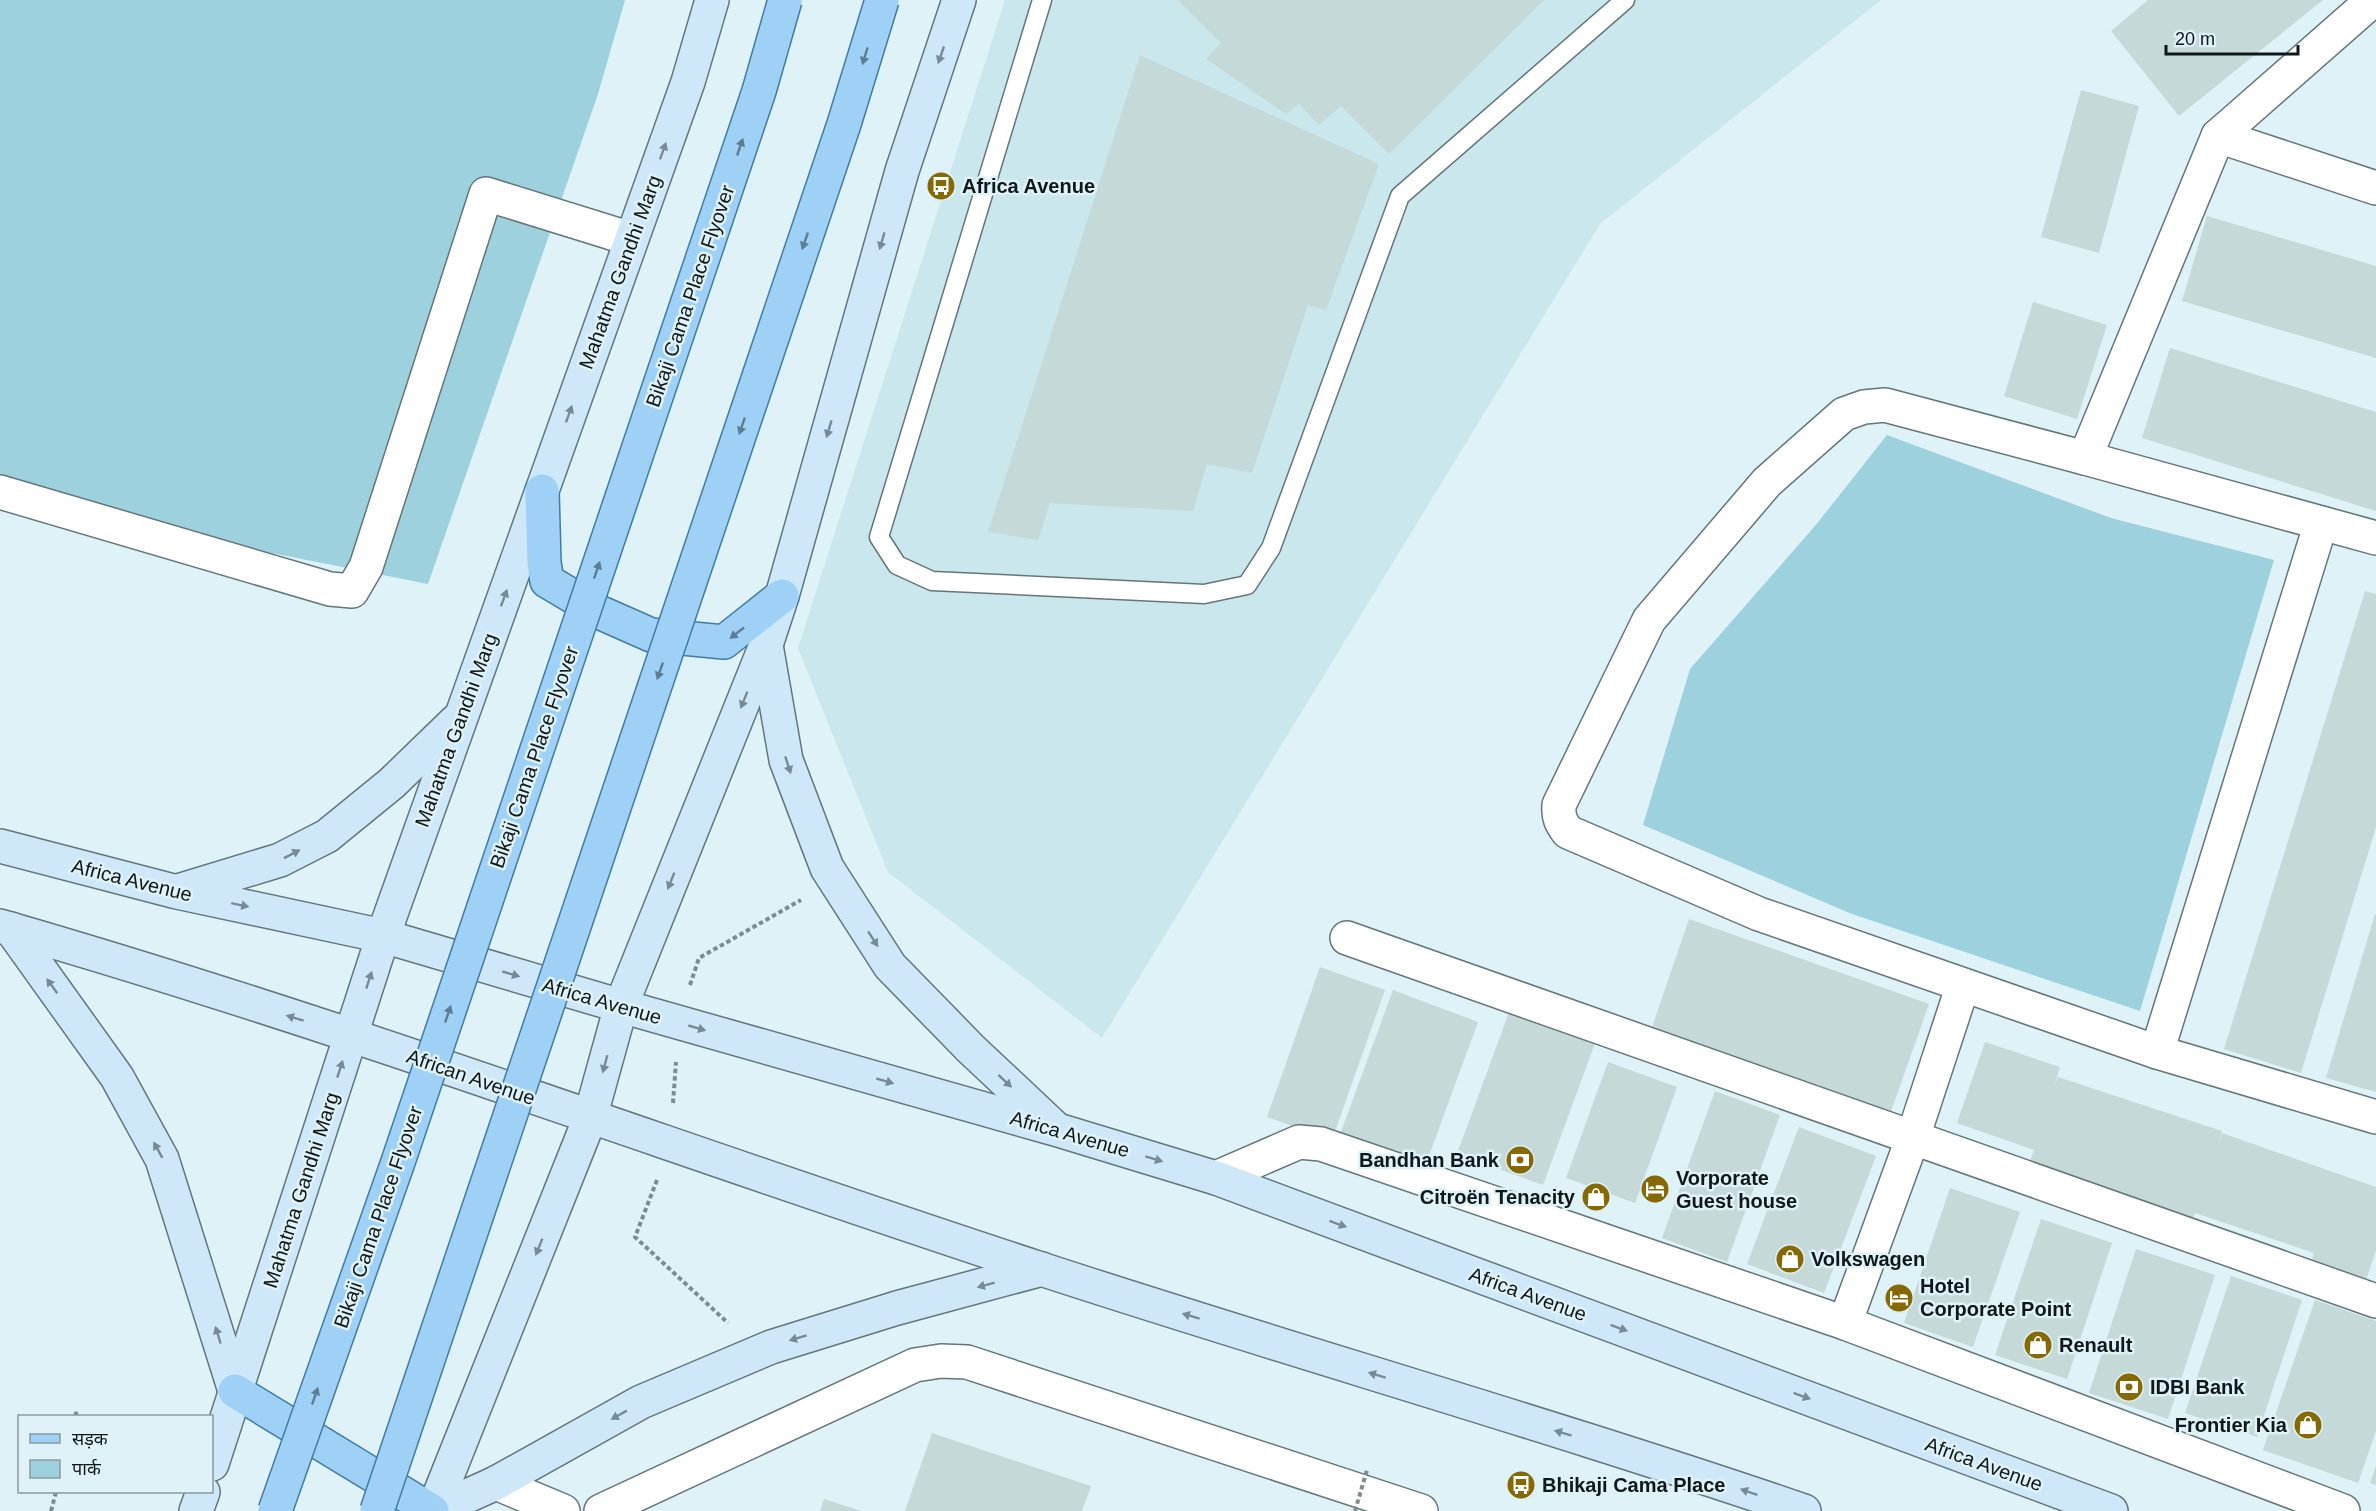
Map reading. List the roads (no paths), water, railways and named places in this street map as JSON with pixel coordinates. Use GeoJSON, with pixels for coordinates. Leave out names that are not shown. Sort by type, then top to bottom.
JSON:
{"type":"FeatureCollection","features":[{"type":"Feature","properties":{"kind":"main road","name":"Mahatma Gandhi Marg"},"geometry":{"type":"LineString","coordinates":[[213,1461],[383,936],[688,82],[712,0]]}},
{"type":"Feature","properties":{"kind":"main road","name":"Bikaji Cama Place Flyover"},"geometry":{"type":"LineString","coordinates":[[275,1511],[405,1140],[759,91],[785,0]]}},
{"type":"Feature","properties":{"kind":"main road"},"geometry":{"type":"LineString","coordinates":[[376,1511],[844,124],[882,0]]}},
{"type":"Feature","properties":{"kind":"main road"},"geometry":{"type":"LineString","coordinates":[[433,1511],[590,1118],[621,1006],[766,645],[782,596],[902,171],[959,0]]}},
{"type":"Feature","properties":{"kind":"main road"},"geometry":{"type":"LineString","coordinates":[[542,491],[544,563],[547,581],[599,612],[651,635],[724,642],[782,596]]}},
{"type":"Feature","properties":{"kind":"main road"},"geometry":{"type":"LineString","coordinates":[[766,645],[786,760],[827,868],[890,966],[971,1049],[1058,1130]]}},
{"type":"Feature","properties":{"kind":"main road"},"geometry":{"type":"LineString","coordinates":[[177,892],[280,860],[327,836],[392,783],[461,716]]}},
{"type":"Feature","properties":{"kind":"main road","name":"Africa Avenue"},"geometry":{"type":"LineString","coordinates":[[0,846],[177,892],[383,936],[678,1023],[1058,1130],[1216,1178],[2111,1511]]}},
{"type":"Feature","properties":{"kind":"main road"},"geometry":{"type":"LineString","coordinates":[[5,928],[351,1035]]}},
{"type":"Feature","properties":{"kind":"main road"},"geometry":{"type":"LineString","coordinates":[[5,928],[117,1077],[162,1159],[235,1391],[433,1511]]}},
{"type":"Feature","properties":{"kind":"main road","name":"African Avenue"},"geometry":{"type":"LineString","coordinates":[[351,1035],[590,1118]]}},
{"type":"Feature","properties":{"kind":"main road"},"geometry":{"type":"LineString","coordinates":[[590,1118],[1042,1269],[1804,1511]]}},
{"type":"Feature","properties":{"kind":"main road"},"geometry":{"type":"LineString","coordinates":[[433,1511],[496,1484],[641,1402],[759,1352],[897,1308],[1042,1269]]}},
{"type":"Feature","properties":{"kind":"main road"},"geometry":{"type":"LineString","coordinates":[[196,1511],[201,1493]]}},
{"type":"Feature","properties":{"kind":"street"},"geometry":{"type":"LineString","coordinates":[[2085,458],[2218,136],[2362,27],[2373,0]]}},
{"type":"Feature","properties":{"kind":"street"},"geometry":{"type":"LineString","coordinates":[[2218,136],[2376,188]]}},
{"type":"Feature","properties":{"kind":"street"},"geometry":{"type":"LineString","coordinates":[[0,492],[330,590],[352,591],[366,567],[486,194],[631,239]]}},
{"type":"Feature","properties":{"kind":"street"},"geometry":{"type":"LineString","coordinates":[[2376,538],[1885,405],[1864,407],[1844,414],[1767,482],[1650,620],[1559,805],[1558,814],[1568,832],[1759,914],[2157,1052],[2376,1117]]}},
{"type":"Feature","properties":{"kind":"street"},"geometry":{"type":"LineString","coordinates":[[2157,1052],[2321,523]]}},
{"type":"Feature","properties":{"kind":"street"},"geometry":{"type":"LineString","coordinates":[[1347,938],[2376,1301]]}},
{"type":"Feature","properties":{"kind":"street"},"geometry":{"type":"LineString","coordinates":[[1845,1323],[1913,1137],[1963,985]]}},
{"type":"Feature","properties":{"kind":"street"},"geometry":{"type":"LineString","coordinates":[[1216,1178],[1299,1142],[1321,1144],[1845,1323],[2343,1511]]}},
{"type":"Feature","properties":{"kind":"street"},"geometry":{"type":"LineString","coordinates":[[601,1511],[915,1365],[941,1361],[967,1362],[1421,1511]]}},
{"type":"Feature","properties":{"kind":"street"},"geometry":{"type":"LineString","coordinates":[[496,1484],[563,1511]]}},
{"type":"Feature","properties":{"kind":"lane"},"geometry":{"type":"LineString","coordinates":[[1042,0],[879,537],[897,565],[932,582],[1204,594],[1247,585],[1271,548],[1400,196],[1625,0]]}},
{"type":"Feature","properties":{"kind":"place","name":"Africa Avenue"},"geometry":{"type":"Point","coordinates":[941,186]}},
{"type":"Feature","properties":{"kind":"place","name":"Bandhan Bank"},"geometry":{"type":"Point","coordinates":[1520,1160]}},
{"type":"Feature","properties":{"kind":"place","name":"Vorporate Guest house"},"geometry":{"type":"Point","coordinates":[1655,1189]}},
{"type":"Feature","properties":{"kind":"place","name":"Citroën Tenacity"},"geometry":{"type":"Point","coordinates":[1596,1197]}},
{"type":"Feature","properties":{"kind":"place","name":"Volkswagen"},"geometry":{"type":"Point","coordinates":[1790,1259]}},
{"type":"Feature","properties":{"kind":"place","name":"Hotel Corporate Point"},"geometry":{"type":"Point","coordinates":[1899,1298]}},
{"type":"Feature","properties":{"kind":"place","name":"Renault"},"geometry":{"type":"Point","coordinates":[2038,1345]}},
{"type":"Feature","properties":{"kind":"place","name":"IDBI Bank"},"geometry":{"type":"Point","coordinates":[2129,1387]}},
{"type":"Feature","properties":{"kind":"place","name":"Frontier Kia"},"geometry":{"type":"Point","coordinates":[2308,1425]}},
{"type":"Feature","properties":{"kind":"place","name":"Bhikaji Cama Place"},"geometry":{"type":"Point","coordinates":[1521,1485]}}]}
